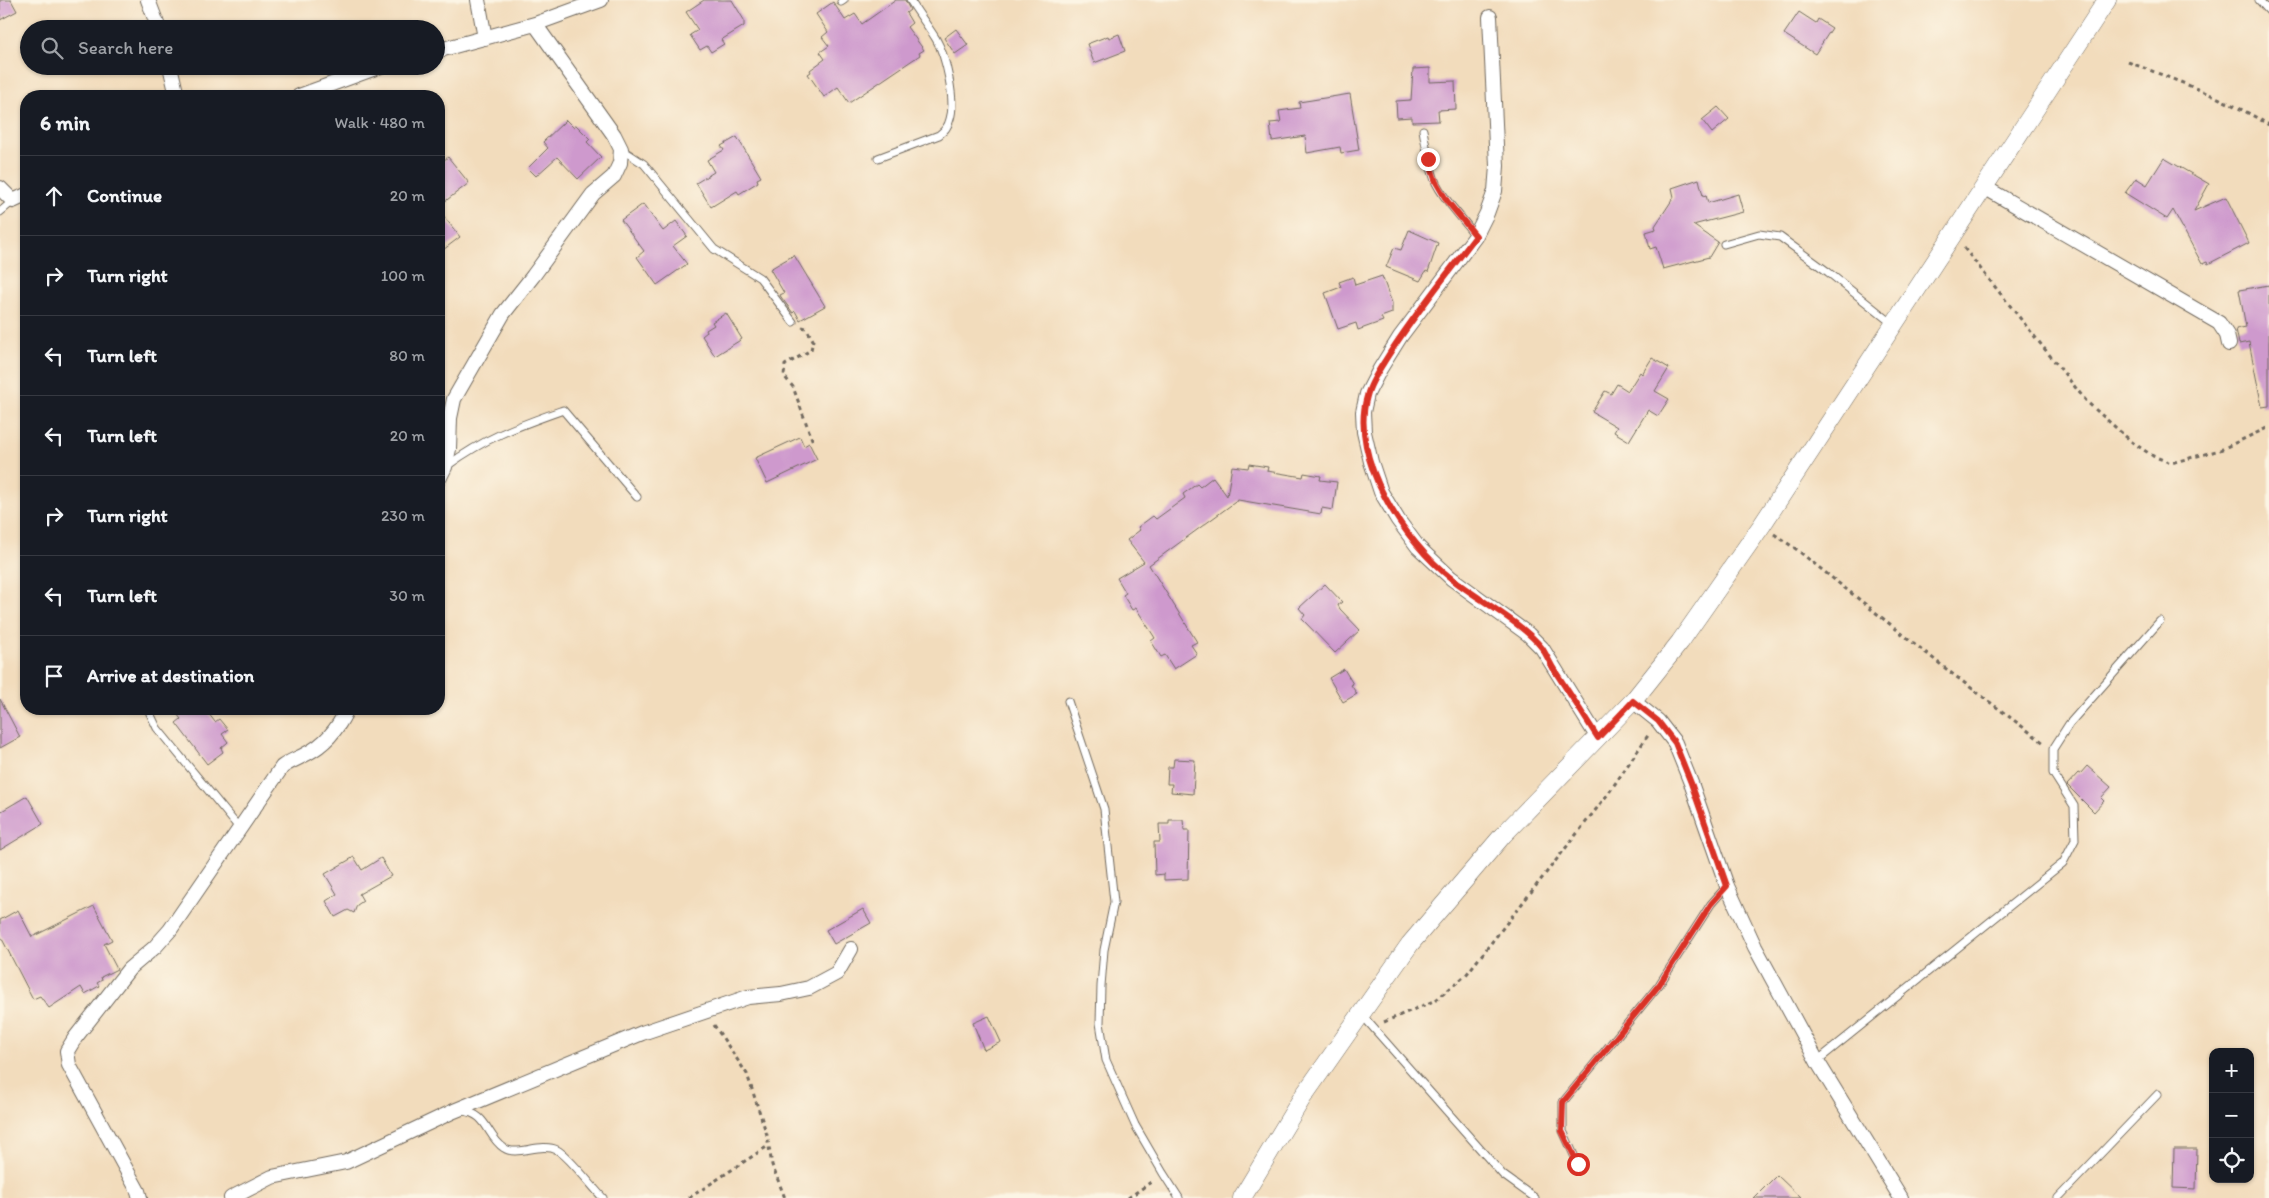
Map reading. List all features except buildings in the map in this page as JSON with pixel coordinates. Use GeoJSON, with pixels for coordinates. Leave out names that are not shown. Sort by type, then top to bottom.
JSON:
{"type":"FeatureCollection","features":[{"type":"Feature","properties":{"kind":"street"},"geometry":{"type":"LineString","coordinates":[[148,0],[156,20]]}},
{"type":"Feature","properties":{"kind":"street"},"geometry":{"type":"LineString","coordinates":[[478,0],[485,38]]}},
{"type":"Feature","properties":{"kind":"street"},"geometry":{"type":"LineString","coordinates":[[445,49],[534,24],[601,0]]}},
{"type":"Feature","properties":{"kind":"street"},"geometry":{"type":"LineString","coordinates":[[1242,1198],[1302,1098],[1410,944],[1468,874],[1525,811],[1633,701],[1680,642],[1762,525],[2106,0]]}},
{"type":"Feature","properties":{"kind":"street"},"geometry":{"type":"LineString","coordinates":[[1490,17],[1497,166],[1495,191],[1476,236],[1400,337],[1367,394],[1363,412],[1364,432],[1371,462],[1382,492],[1398,520],[1418,547],[1451,578],[1528,634],[1542,648],[1598,738]]}},
{"type":"Feature","properties":{"kind":"street"},"geometry":{"type":"LineString","coordinates":[[445,463],[449,449],[450,418],[454,400],[503,314],[593,194],[614,176],[620,163],[621,148],[614,135],[534,24]]}},
{"type":"Feature","properties":{"kind":"street"},"geometry":{"type":"LineString","coordinates":[[172,75],[176,90]]}},
{"type":"Feature","properties":{"kind":"street"},"geometry":{"type":"LineString","coordinates":[[315,90],[356,75]]}},
{"type":"Feature","properties":{"kind":"street"},"geometry":{"type":"LineString","coordinates":[[1984,187],[2220,323],[2227,335],[2229,344]]}},
{"type":"Feature","properties":{"kind":"street"},"geometry":{"type":"LineString","coordinates":[[0,188],[13,201],[20,198]]}},
{"type":"Feature","properties":{"kind":"street"},"geometry":{"type":"LineString","coordinates":[[1633,701],[1658,721],[1675,743],[1727,886],[1755,947],[1817,1061],[1901,1198]]}},
{"type":"Feature","properties":{"kind":"street"},"geometry":{"type":"LineString","coordinates":[[140,1198],[138,1191],[69,1065],[67,1051],[129,969],[155,947],[170,930],[282,767],[292,759],[304,755],[323,744],[339,727],[344,715]]}},
{"type":"Feature","properties":{"kind":"street"},"geometry":{"type":"LineString","coordinates":[[231,1198],[272,1177],[346,1162],[454,1111],[642,1033],[748,998],[809,988],[837,973],[851,949]]}},
{"type":"Feature","properties":{"kind":"lane"},"geometry":{"type":"LineString","coordinates":[[878,158],[939,135],[947,128],[951,118],[952,100],[945,63],[938,41],[910,0]]}},
{"type":"Feature","properties":{"kind":"lane"},"geometry":{"type":"LineString","coordinates":[[2259,0],[2269,11]]}},
{"type":"Feature","properties":{"kind":"lane"},"geometry":{"type":"LineString","coordinates":[[1422,130],[1436,182],[1447,201],[1476,236]]}},
{"type":"Feature","properties":{"kind":"lane"},"geometry":{"type":"LineString","coordinates":[[621,148],[644,164],[714,249],[760,278],[792,322]]}},
{"type":"Feature","properties":{"kind":"lane"},"geometry":{"type":"LineString","coordinates":[[0,212],[13,201]]}},
{"type":"Feature","properties":{"kind":"lane"},"geometry":{"type":"LineString","coordinates":[[1724,244],[1759,234],[1780,236],[1894,324]]}},
{"type":"Feature","properties":{"kind":"lane"},"geometry":{"type":"LineString","coordinates":[[445,470],[464,453],[501,432],[562,410],[637,497]]}},
{"type":"Feature","properties":{"kind":"lane"},"geometry":{"type":"LineString","coordinates":[[1817,1061],[2063,863],[2075,840],[2074,806],[2053,772],[2054,750],[2069,724],[2160,621]]}},
{"type":"Feature","properties":{"kind":"lane"},"geometry":{"type":"LineString","coordinates":[[1068,700],[1104,809],[1114,902],[1104,950],[1101,986],[1100,1023],[1106,1060],[1135,1125],[1162,1174],[1179,1198]]}},
{"type":"Feature","properties":{"kind":"lane"},"geometry":{"type":"LineString","coordinates":[[151,715],[157,728],[240,828]]}},
{"type":"Feature","properties":{"kind":"lane"},"geometry":{"type":"LineString","coordinates":[[1578,1164],[1562,1131],[1563,1102],[1659,985],[1711,904],[1727,886]]}},
{"type":"Feature","properties":{"kind":"lane"},"geometry":{"type":"LineString","coordinates":[[1360,1013],[1374,1026],[1409,1070],[1503,1175],[1536,1198]]}},
{"type":"Feature","properties":{"kind":"lane"},"geometry":{"type":"LineString","coordinates":[[2058,1198],[2158,1094]]}},
{"type":"Feature","properties":{"kind":"lane"},"geometry":{"type":"LineString","coordinates":[[454,1111],[470,1112],[479,1117],[504,1148],[511,1151],[546,1147],[559,1150],[603,1198]]}},
{"type":"Feature","properties":{"kind":"path"},"geometry":{"type":"LineString","coordinates":[[2128,62],[2185,83],[2251,114],[2269,125]]}},
{"type":"Feature","properties":{"kind":"path"},"geometry":{"type":"LineString","coordinates":[[1953,234],[2087,402],[2132,442],[2153,456],[2171,463],[2220,450],[2269,427]]}},
{"type":"Feature","properties":{"kind":"path"},"geometry":{"type":"LineString","coordinates":[[792,322],[806,328],[813,340],[811,350],[785,365],[784,376],[793,387],[813,442]]}},
{"type":"Feature","properties":{"kind":"path"},"geometry":{"type":"LineString","coordinates":[[1762,525],[1796,549],[1950,672],[2054,750]]}},
{"type":"Feature","properties":{"kind":"path"},"geometry":{"type":"LineString","coordinates":[[1374,1026],[1436,1000],[1466,975],[1608,794],[1658,721]]}},
{"type":"Feature","properties":{"kind":"path"},"geometry":{"type":"LineString","coordinates":[[708,1010],[717,1032],[747,1074],[767,1135],[772,1165],[786,1198]]}},
{"type":"Feature","properties":{"kind":"path"},"geometry":{"type":"LineString","coordinates":[[689,1198],[768,1146]]}},
{"type":"Feature","properties":{"kind":"path"},"geometry":{"type":"LineString","coordinates":[[1128,1198],[1162,1174]]}},
{"type":"Feature","properties":{"kind":"route"},"geometry":{"type":"LineString","coordinates":[[1428,159],[1436,182],[1447,201],[1476,236],[1400,337],[1367,394],[1363,412],[1364,432],[1371,462],[1382,492],[1398,520],[1428,559],[1528,634],[1542,648],[1598,738],[1633,701],[1658,721],[1675,743],[1727,886],[1711,904],[1659,985],[1563,1102],[1562,1131],[1578,1164]]}}]}
